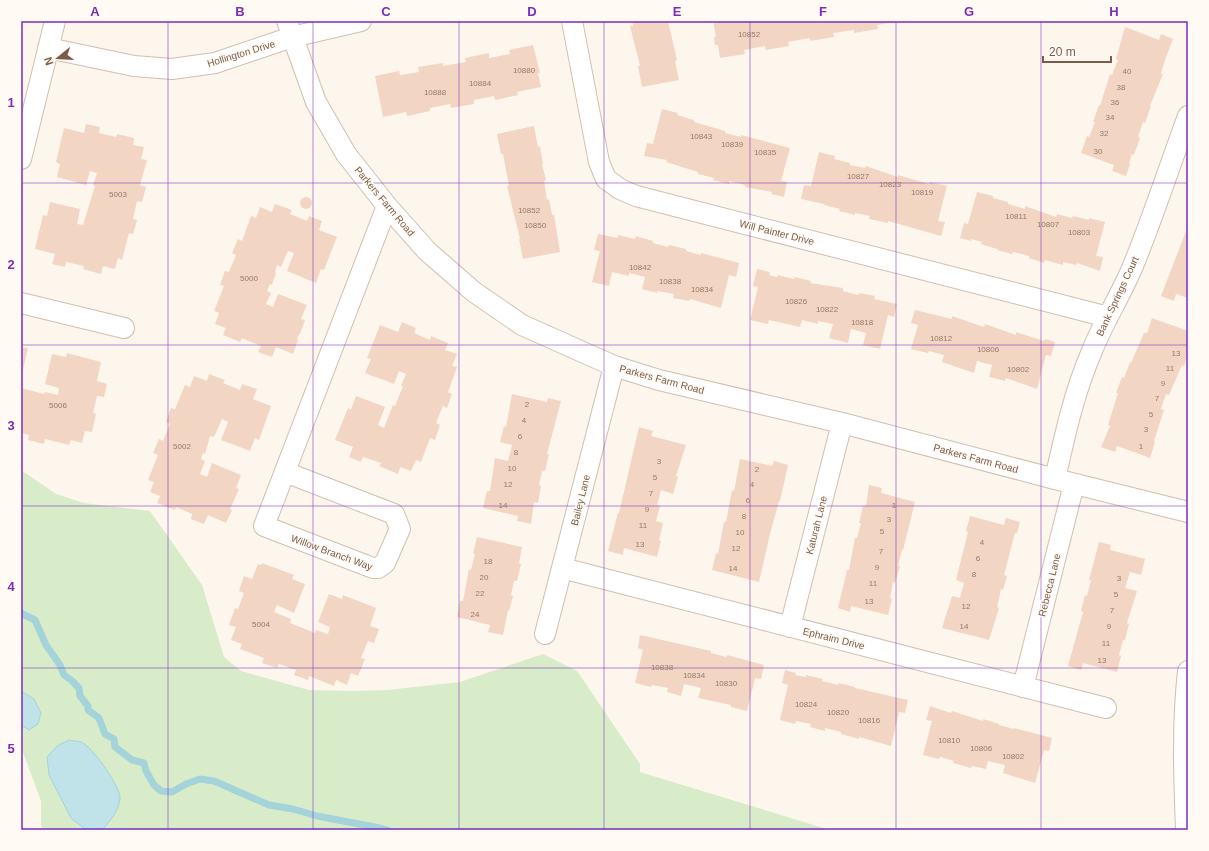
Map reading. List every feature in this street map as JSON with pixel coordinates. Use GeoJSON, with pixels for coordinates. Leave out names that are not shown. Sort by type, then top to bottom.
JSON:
{"type":"FeatureCollection","features":[{"type":"Feature","properties":{"kind":"street"},"geometry":{"type":"LineString","coordinates":[[21,159],[55,21]]}},
{"type":"Feature","properties":{"kind":"street","name":"Hollington Drive"},"geometry":{"type":"LineString","coordinates":[[48,48],[134,66],[172,69],[214,62],[290,29],[360,21]]}},
{"type":"Feature","properties":{"kind":"street","name":"Will Painter Drive"},"geometry":{"type":"LineString","coordinates":[[572,21],[599,162],[606,179],[620,189],[636,196],[1108,317]]}},
{"type":"Feature","properties":{"kind":"street","name":"Parkers Farm Road"},"geometry":{"type":"LineString","coordinates":[[290,29],[316,102],[346,154],[387,206],[427,251],[474,292],[522,325],[614,366],[659,380],[842,423],[1074,484],[1188,512]]}},
{"type":"Feature","properties":{"kind":"street","name":"Bank Springs Court"},"geometry":{"type":"LineString","coordinates":[[1055,479],[1067,423],[1092,350],[1135,262],[1188,116]]}},
{"type":"Feature","properties":{"kind":"street","name":"Willow Branch Way"},"geometry":{"type":"LineString","coordinates":[[285,472],[394,514],[400,529],[385,564],[378,568],[373,568],[264,526],[387,206]]}},
{"type":"Feature","properties":{"kind":"street"},"geometry":{"type":"LineString","coordinates":[[21,303],[124,328]]}},
{"type":"Feature","properties":{"kind":"street","name":"Bailey Lane"},"geometry":{"type":"LineString","coordinates":[[546,634],[614,366]]}},
{"type":"Feature","properties":{"kind":"street","name":"Katurah Lane"},"geometry":{"type":"LineString","coordinates":[[790,627],[842,423]]}},
{"type":"Feature","properties":{"kind":"street","name":"Rebecca Lane"},"geometry":{"type":"LineString","coordinates":[[1023,687],[1074,484]]}},
{"type":"Feature","properties":{"kind":"street","name":"Ephraim Drive"},"geometry":{"type":"LineString","coordinates":[[562,568],[1106,708]]}},
{"type":"Feature","properties":{"kind":"street"},"geometry":{"type":"LineString","coordinates":[[1186,830],[1185,694],[1188,671]]}},
{"type":"Feature","properties":{"kind":"green space"},"geometry":{"type":"Polygon","coordinates":[[[21,470],[56,494],[84,503],[150,511],[202,585],[224,657],[241,671],[309,690],[387,690],[460,682],[543,654],[577,671],[640,764],[640,772],[830,830],[43,830],[41,825],[41,801],[21,747],[21,470]]]}},
{"type":"Feature","properties":{"kind":"water"},"geometry":{"type":"Polygon","coordinates":[[[21,691],[34,699],[41,713],[38,724],[29,730],[21,725],[21,691]]]}},
{"type":"Feature","properties":{"kind":"water"},"geometry":{"type":"Polygon","coordinates":[[[69,740],[81,742],[92,751],[111,776],[119,792],[120,798],[118,807],[102,830],[85,829],[71,818],[49,775],[47,757],[57,746],[69,740]]]}},
{"type":"Feature","properties":{"kind":"building"},"geometry":{"type":"Polygon","coordinates":[[[632,21],[668,21],[677,60],[675,61],[679,80],[642,87],[638,66],[640,66],[630,26],[633,26],[632,21]]]}},
{"type":"Feature","properties":{"kind":"building"},"geometry":{"type":"Polygon","coordinates":[[[713,21],[896,22],[877,25],[878,29],[854,33],[854,30],[833,33],[834,37],[810,41],[810,38],[788,42],[789,46],[766,50],[765,46],[744,50],[745,54],[720,58],[718,45],[715,45],[714,37],[716,37],[713,21]]]}},
{"type":"Feature","properties":{"kind":"building"},"geometry":{"type":"Polygon","coordinates":[[[1125,27],[1159,40],[1161,34],[1173,39],[1161,74],[1163,74],[1145,123],[1143,122],[1138,137],[1140,138],[1134,155],[1132,154],[1126,176],[1112,171],[1114,165],[1081,153],[1087,136],[1089,137],[1095,122],[1093,122],[1099,105],[1100,106],[1110,74],[1112,75],[1118,60],[1116,59],[1125,27]]]}},
{"type":"Feature","properties":{"kind":"building"},"geometry":{"type":"Polygon","coordinates":[[[533,45],[540,73],[538,73],[541,87],[517,92],[518,95],[495,100],[494,96],[474,100],[474,104],[451,108],[450,104],[430,108],[430,111],[407,116],[406,112],[383,117],[375,76],[399,71],[400,75],[419,72],[418,67],[443,63],[443,66],[466,62],[465,58],[489,53],[489,58],[510,54],[509,50],[533,45]]]}},
{"type":"Feature","properties":{"kind":"building"},"geometry":{"type":"Polygon","coordinates":[[[662,109],[678,113],[677,115],[694,120],[694,122],[725,131],[725,133],[741,137],[741,135],[790,148],[781,181],[787,182],[784,197],[771,194],[772,192],[745,187],[745,185],[729,181],[729,184],[713,180],[714,178],[698,174],[698,172],[666,162],[667,160],[644,156],[647,143],[653,144],[662,109]]]}},
{"type":"Feature","properties":{"kind":"building"},"geometry":{"type":"Polygon","coordinates":[[[86,124],[100,127],[99,133],[116,137],[117,134],[134,138],[133,145],[144,147],[141,159],[147,160],[140,185],[146,187],[142,202],[137,201],[133,219],[137,220],[133,234],[129,233],[122,260],[118,258],[115,269],[103,266],[101,274],[83,269],[84,266],[66,262],[65,267],[52,264],[55,254],[35,249],[43,215],[47,216],[50,202],[80,209],[77,224],[83,225],[95,186],[93,185],[97,173],[90,171],[86,185],[57,177],[60,164],[56,162],[64,128],[84,133],[86,124]]]}},
{"type":"Feature","properties":{"kind":"building"},"geometry":{"type":"Polygon","coordinates":[[[534,126],[538,147],[540,146],[546,180],[544,181],[547,200],[549,199],[552,215],[554,215],[560,252],[523,259],[520,239],[507,186],[509,186],[503,154],[501,154],[497,134],[534,126]]]}},
{"type":"Feature","properties":{"kind":"building"},"geometry":{"type":"Polygon","coordinates":[[[819,152],[835,156],[834,159],[850,163],[850,165],[865,168],[866,166],[898,177],[898,175],[929,184],[930,182],[947,186],[938,221],[945,222],[941,236],[888,221],[888,223],[869,219],[870,216],[855,213],[855,215],[839,211],[840,209],[824,204],[801,199],[804,185],[811,186],[819,152]]]}},
{"type":"Feature","properties":{"kind":"building"},"geometry":{"type":"Polygon","coordinates":[[[977,192],[993,196],[993,198],[1008,202],[1008,204],[1025,209],[1025,206],[1056,217],[1057,214],[1072,218],[1073,216],[1105,222],[1096,256],[1103,257],[1100,271],[1077,263],[1076,265],[1063,262],[1063,265],[1045,260],[1044,263],[1029,258],[1029,256],[997,250],[981,244],[982,242],[960,238],[964,223],[968,224],[977,192]]]}},
{"type":"Feature","properties":{"kind":"building"},"geometry":{"type":"Polygon","coordinates":[[[308,197],[311,198],[311,208],[304,209],[301,208],[300,201],[301,198],[308,197]]]}},
{"type":"Feature","properties":{"kind":"building"},"geometry":{"type":"Polygon","coordinates":[[[275,204],[292,210],[290,214],[307,221],[309,216],[322,221],[319,230],[337,237],[324,270],[321,269],[316,283],[287,271],[294,253],[288,251],[281,267],[277,265],[272,285],[270,284],[267,291],[271,293],[266,304],[273,307],[278,294],[307,305],[301,319],[305,320],[297,339],[298,340],[293,354],[276,347],[272,357],[258,352],[261,346],[242,338],[240,342],[223,335],[226,328],[215,324],[219,313],[214,311],[224,286],[220,285],[225,271],[229,272],[236,255],[232,253],[238,239],[242,241],[251,216],[256,218],[260,207],[272,212],[275,204]]]}},
{"type":"Feature","properties":{"kind":"building"},"geometry":{"type":"Polygon","coordinates":[[[1188,226],[1188,298],[1176,294],[1174,301],[1161,296],[1188,226]]]}},
{"type":"Feature","properties":{"kind":"building"},"geometry":{"type":"Polygon","coordinates":[[[598,234],[618,238],[618,235],[635,239],[636,236],[668,247],[669,245],[686,249],[686,251],[701,255],[701,253],[739,263],[736,277],[729,275],[721,308],[690,299],[689,301],[673,298],[674,294],[657,291],[657,293],[642,289],[645,277],[629,273],[629,276],[612,272],[609,286],[592,282],[600,251],[594,250],[598,234]]]}},
{"type":"Feature","properties":{"kind":"building"},"geometry":{"type":"Polygon","coordinates":[[[757,269],[770,272],[769,275],[777,277],[778,275],[794,279],[795,277],[811,281],[810,283],[843,288],[843,291],[858,295],[859,293],[875,296],[874,299],[897,304],[894,317],[888,315],[880,349],[863,345],[866,333],[851,329],[848,343],[829,338],[833,324],[818,321],[818,324],[802,320],[800,327],[769,320],[768,324],[750,320],[758,287],[753,286],[757,269]]]}},
{"type":"Feature","properties":{"kind":"building"},"geometry":{"type":"Polygon","coordinates":[[[915,310],[952,319],[952,316],[984,327],[985,324],[1016,335],[1016,332],[1044,341],[1045,339],[1055,342],[1051,356],[1046,355],[1037,389],[1006,378],[1005,381],[989,377],[992,365],[977,361],[974,373],[942,362],[944,355],[929,351],[928,353],[911,349],[918,325],[911,323],[915,310]]]}},
{"type":"Feature","properties":{"kind":"building"},"geometry":{"type":"Polygon","coordinates":[[[1152,318],[1188,331],[1188,354],[1184,366],[1182,365],[1169,395],[1166,394],[1161,409],[1164,410],[1150,458],[1117,446],[1115,452],[1101,447],[1110,426],[1108,425],[1118,393],[1116,393],[1122,377],[1124,378],[1144,333],[1147,333],[1152,318]]]}},
{"type":"Feature","properties":{"kind":"building"},"geometry":{"type":"Polygon","coordinates":[[[402,322],[416,328],[414,333],[430,340],[431,336],[448,343],[445,350],[457,354],[452,366],[457,367],[448,392],[452,394],[447,408],[443,406],[436,423],[440,425],[435,440],[430,438],[421,462],[416,460],[411,471],[400,467],[398,474],[379,466],[381,463],[363,457],[361,462],[349,457],[353,447],[335,440],[348,408],[351,410],[356,396],[385,407],[378,425],[384,428],[393,405],[395,406],[406,374],[399,371],[394,384],[365,373],[371,359],[367,358],[380,325],[398,332],[402,322]]]}},
{"type":"Feature","properties":{"kind":"building"},"geometry":{"type":"Polygon","coordinates":[[[21,347],[28,348],[22,374],[21,374],[21,347]]]}},
{"type":"Feature","properties":{"kind":"building"},"geometry":{"type":"Polygon","coordinates":[[[67,353],[101,362],[97,381],[107,384],[104,397],[97,396],[93,413],[96,414],[92,432],[85,431],[82,443],[71,440],[69,445],[45,439],[44,444],[28,440],[29,435],[21,433],[21,388],[44,394],[45,392],[58,395],[59,388],[45,384],[52,354],[66,357],[67,353]]]}},
{"type":"Feature","properties":{"kind":"building"},"geometry":{"type":"Polygon","coordinates":[[[209,374],[225,380],[223,383],[240,390],[242,384],[257,389],[253,399],[271,406],[259,440],[255,438],[250,451],[221,440],[228,422],[222,419],[214,437],[210,436],[205,454],[203,453],[201,459],[205,461],[200,474],[207,477],[212,463],[241,475],[236,488],[239,489],[230,509],[232,510],[226,523],[208,515],[204,524],[191,519],[192,514],[176,507],[175,510],[157,503],[160,496],[150,492],[154,482],[148,480],[158,455],[153,453],[159,439],[163,441],[170,424],[166,422],[171,408],[175,409],[185,385],[190,387],[194,376],[207,381],[209,374]]]}},
{"type":"Feature","properties":{"kind":"building"},"geometry":{"type":"Polygon","coordinates":[[[512,394],[547,402],[548,398],[561,401],[547,454],[549,454],[545,471],[542,471],[539,485],[541,486],[538,503],[534,502],[531,524],[517,521],[518,516],[483,508],[487,491],[490,491],[495,458],[508,461],[512,445],[500,442],[504,426],[506,427],[512,394]]]}},
{"type":"Feature","properties":{"kind":"building"},"geometry":{"type":"Polygon","coordinates":[[[639,427],[653,431],[651,436],[686,445],[676,476],[678,477],[673,494],[661,490],[657,505],[660,506],[656,521],[663,523],[657,557],[624,548],[623,555],[608,551],[619,513],[639,427]]]}},
{"type":"Feature","properties":{"kind":"building"},"geometry":{"type":"Polygon","coordinates":[[[740,459],[772,466],[774,461],[788,465],[759,582],[712,570],[716,553],[718,554],[724,522],[726,522],[732,490],[734,491],[740,459]]]}},
{"type":"Feature","properties":{"kind":"building"},"geometry":{"type":"Polygon","coordinates":[[[869,485],[882,488],[881,493],[915,502],[898,566],[900,566],[895,583],[893,582],[890,598],[892,599],[888,615],[851,606],[850,612],[838,608],[847,570],[849,570],[855,538],[857,538],[861,523],[859,523],[863,506],[866,506],[869,485]]]}},
{"type":"Feature","properties":{"kind":"building"},"geometry":{"type":"Polygon","coordinates":[[[970,516],[1004,525],[1006,518],[1020,522],[1017,533],[1015,533],[1004,575],[1007,576],[1003,590],[1001,589],[997,607],[999,608],[989,640],[942,628],[952,596],[960,598],[964,583],[956,580],[968,532],[966,531],[970,516]]]}},
{"type":"Feature","properties":{"kind":"building"},"geometry":{"type":"Polygon","coordinates":[[[477,537],[522,547],[519,563],[521,564],[517,581],[514,581],[511,595],[513,596],[509,611],[508,610],[503,635],[488,632],[490,625],[457,617],[460,601],[463,601],[469,569],[471,570],[475,554],[473,553],[477,537]]]}},
{"type":"Feature","properties":{"kind":"building"},"geometry":{"type":"Polygon","coordinates":[[[1099,542],[1111,545],[1110,550],[1145,559],[1141,575],[1130,572],[1125,588],[1137,591],[1127,623],[1129,624],[1125,640],[1123,640],[1119,655],[1121,656],[1117,672],[1083,663],[1081,670],[1068,666],[1083,612],[1081,611],[1085,595],[1087,596],[1091,580],[1089,580],[1099,542]]]}},
{"type":"Feature","properties":{"kind":"building"},"geometry":{"type":"Polygon","coordinates":[[[262,563],[294,575],[292,579],[305,584],[294,613],[277,605],[274,612],[291,619],[290,623],[315,633],[316,630],[328,634],[330,627],[318,622],[329,594],[342,599],[343,595],[376,608],[370,626],[379,629],[374,643],[368,641],[361,658],[365,659],[358,676],[351,673],[347,685],[336,680],[334,686],[309,676],[308,680],[294,675],[296,670],[279,664],[277,668],[262,663],[264,658],[240,649],[242,644],[231,640],[236,627],[229,625],[235,608],[238,609],[244,593],[239,591],[244,576],[252,579],[258,564],[261,565],[262,563]]]}},
{"type":"Feature","properties":{"kind":"building"},"geometry":{"type":"Polygon","coordinates":[[[640,635],[764,665],[761,679],[755,678],[747,711],[731,707],[731,705],[698,698],[701,688],[684,684],[681,696],[667,692],[668,688],[652,685],[651,687],[635,683],[643,650],[638,648],[640,635]]]}},
{"type":"Feature","properties":{"kind":"building"},"geometry":{"type":"Polygon","coordinates":[[[785,670],[796,673],[795,675],[806,677],[806,675],[823,679],[822,681],[838,685],[839,683],[908,700],[905,713],[899,712],[891,746],[859,737],[859,739],[825,728],[825,731],[810,727],[811,724],[796,721],[795,724],[780,720],[788,685],[782,683],[785,670]]]}},
{"type":"Feature","properties":{"kind":"building"},"geometry":{"type":"Polygon","coordinates":[[[930,706],[951,713],[952,711],[983,721],[983,719],[999,725],[1052,738],[1049,751],[1044,750],[1035,783],[1003,773],[1005,765],[988,761],[986,769],[972,766],[971,768],[953,763],[954,761],[940,757],[939,759],[923,755],[932,721],[926,720],[930,706]]]}},
{"type":"Feature","properties":{"kind":"waterway"},"geometry":{"type":"LineString","coordinates":[[21,613],[35,620],[46,645],[60,665],[64,675],[79,688],[80,696],[88,706],[88,710],[99,718],[105,734],[114,739],[115,747],[132,760],[144,763],[146,771],[154,785],[161,791],[172,792],[186,784],[200,779],[214,781],[269,805],[387,830]]}}]}
